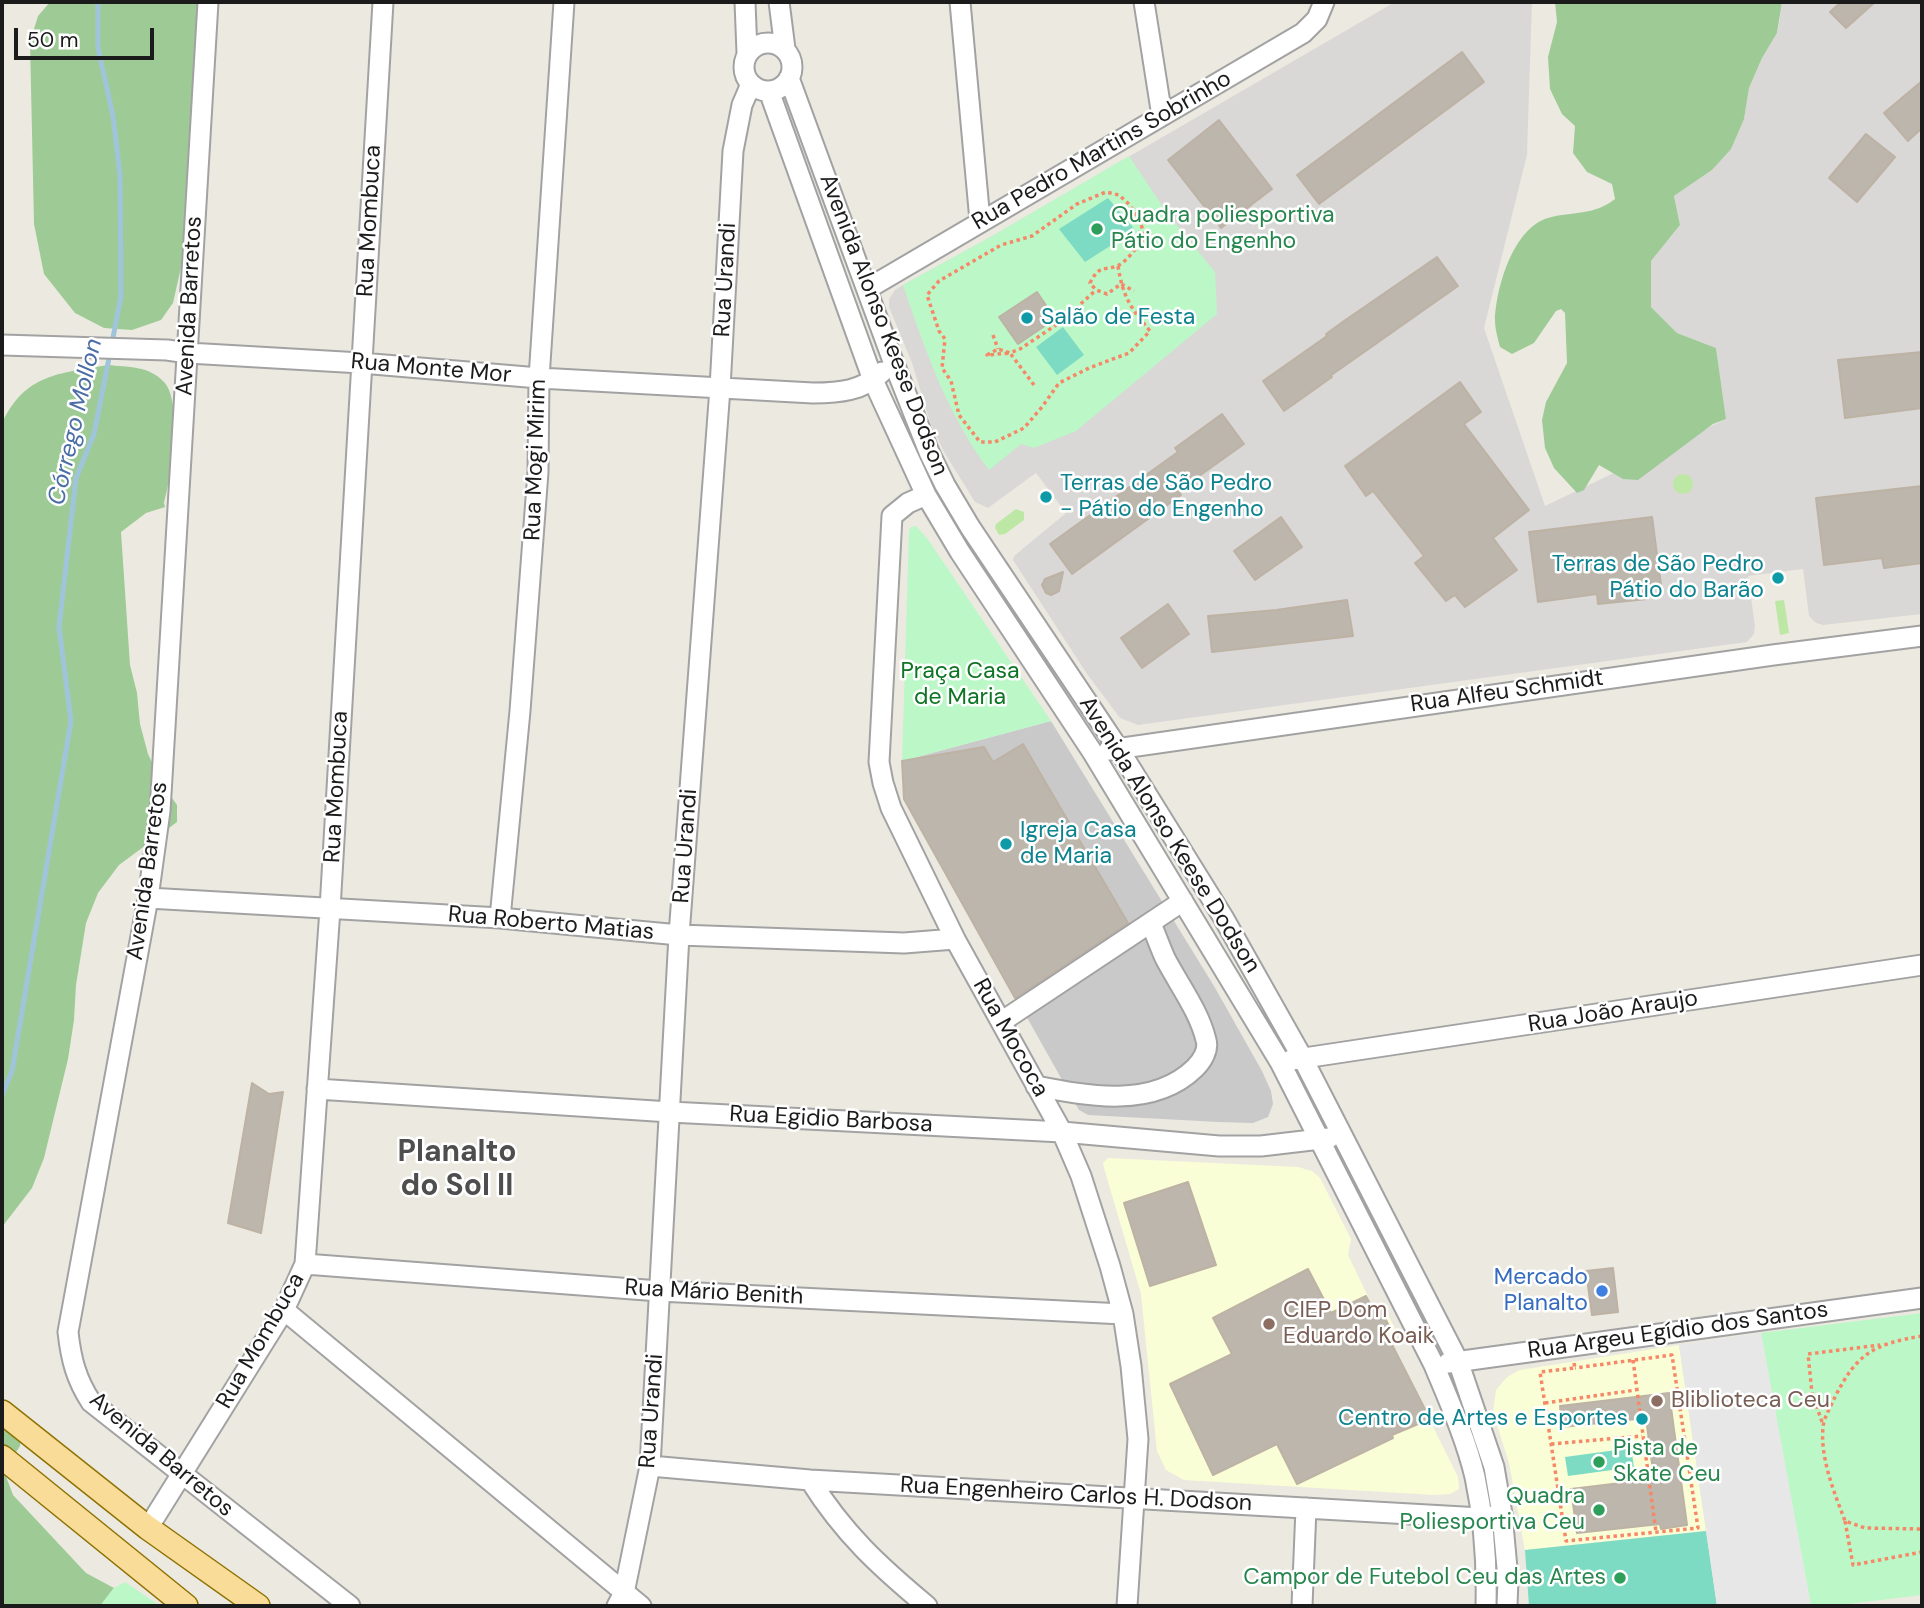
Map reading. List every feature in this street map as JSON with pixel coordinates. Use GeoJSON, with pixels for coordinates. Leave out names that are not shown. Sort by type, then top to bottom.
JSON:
{"type":"FeatureCollection","features":[{"type":"Feature","properties":{"kind":"main road"},"geometry":{"type":"LineString","coordinates":[[2,1412],[148,1528],[258,1606]]}},
{"type":"Feature","properties":{"kind":"main road"},"geometry":{"type":"LineString","coordinates":[[11,1464],[186,1606]]}},
{"type":"Feature","properties":{"kind":"street","name":"Avenida Barretos"},"geometry":{"type":"LineString","coordinates":[[208,2],[160,811],[148,898],[68,1332],[79,1384],[91,1402],[350,1606]]}},
{"type":"Feature","properties":{"kind":"street","name":"Rua Mombuca"},"geometry":{"type":"LineString","coordinates":[[148,1528],[284,1310],[305,1264],[330,909],[383,2]]}},
{"type":"Feature","properties":{"kind":"street","name":"Rua Mogi Mirim"},"geometry":{"type":"LineString","coordinates":[[500,918],[520,711],[538,472],[539,378],[564,2]]}},
{"type":"Feature","properties":{"kind":"street"},"geometry":{"type":"LineString","coordinates":[[745,2],[747,53],[744,69],[760,87],[784,85],[789,78],[792,63],[785,50],[779,2]]}},
{"type":"Feature","properties":{"kind":"street"},"geometry":{"type":"LineString","coordinates":[[960,2],[981,222]]}},
{"type":"Feature","properties":{"kind":"street"},"geometry":{"type":"LineString","coordinates":[[1144,2],[1162,116]]}},
{"type":"Feature","properties":{"kind":"street","name":"Rua Pedro Martins Sobrinho"},"geometry":{"type":"LineString","coordinates":[[867,289],[1303,33],[1317,19],[1324,2]]}},
{"type":"Feature","properties":{"kind":"street"},"geometry":{"type":"LineString","coordinates":[[747,53],[761,43],[769,42],[785,50]]}},
{"type":"Feature","properties":{"kind":"street","name":"Avenida Alonso Keese Dodson"},"geometry":{"type":"LineString","coordinates":[[789,78],[893,361],[945,485],[970,527],[1118,748],[1223,917],[1344,1136],[1458,1361],[1494,1467],[1502,1514],[1508,1579],[1507,1606]]}},
{"type":"Feature","properties":{"kind":"street","name":"Avenida Alonso Keese Dodson"},"geometry":{"type":"LineString","coordinates":[[760,87],[873,380],[926,495],[960,552],[1093,753],[1280,1062],[1434,1365],[1474,1475],[1487,1583],[1486,1606]]}},
{"type":"Feature","properties":{"kind":"street","name":"Rua Urandi"},"geometry":{"type":"LineString","coordinates":[[621,1600],[650,1466],[679,935],[720,388],[733,151],[742,104],[760,87]]}},
{"type":"Feature","properties":{"kind":"street","name":"Rua Monte Mor"},"geometry":{"type":"LineString","coordinates":[[2,345],[167,350],[188,354],[361,363],[539,378],[835,393],[853,390],[873,380]]}},
{"type":"Feature","properties":{"kind":"street"},"geometry":{"type":"LineString","coordinates":[[873,380],[893,361]]}},
{"type":"Feature","properties":{"kind":"street","name":"Rua Mococa"},"geometry":{"type":"LineString","coordinates":[[926,495],[908,503],[892,516],[880,761],[883,783],[891,808],[955,939],[1062,1132],[1081,1176],[1123,1314],[1138,1439],[1127,1606]]}},
{"type":"Feature","properties":{"kind":"street","name":"Rua Alfeu Schmidt"},"geometry":{"type":"LineString","coordinates":[[1093,753],[1773,654],[1922,636]]}},
{"type":"Feature","properties":{"kind":"street","name":"Rua Roberto Matias"},"geometry":{"type":"LineString","coordinates":[[148,898],[500,918],[679,935],[904,943],[955,939]]}},
{"type":"Feature","properties":{"kind":"street"},"geometry":{"type":"LineString","coordinates":[[1001,1023],[1183,901]]}},
{"type":"Feature","properties":{"kind":"street"},"geometry":{"type":"LineString","coordinates":[[1036,1086],[1109,1097],[1154,1091],[1183,1079],[1198,1066],[1206,1054],[1207,1042],[1196,1013],[1165,957],[1151,923]]}},
{"type":"Feature","properties":{"kind":"street","name":"Rua João Araujo"},"geometry":{"type":"LineString","coordinates":[[1280,1062],[1922,965]]}},
{"type":"Feature","properties":{"kind":"street","name":"Rua Egidio Barbosa"},"geometry":{"type":"LineString","coordinates":[[317,1089],[670,1112],[1062,1132],[1219,1146],[1261,1146],[1344,1136]]}},
{"type":"Feature","properties":{"kind":"street","name":"Rua Mário Benith"},"geometry":{"type":"LineString","coordinates":[[305,1264],[659,1291],[1123,1314]]}},
{"type":"Feature","properties":{"kind":"street","name":"Rua Argeu Egídio dos Santos"},"geometry":{"type":"LineString","coordinates":[[1434,1365],[1922,1298]]}},
{"type":"Feature","properties":{"kind":"street"},"geometry":{"type":"LineString","coordinates":[[284,1310],[621,1600],[641,1606]]}},
{"type":"Feature","properties":{"kind":"street","name":"Rua Engenheiro Carlos H. Dodson"},"geometry":{"type":"LineString","coordinates":[[650,1466],[810,1480],[1481,1518],[1502,1514]]}},
{"type":"Feature","properties":{"kind":"street"},"geometry":{"type":"LineString","coordinates":[[810,1480],[830,1512],[857,1545],[927,1606]]}},
{"type":"Feature","properties":{"kind":"street"},"geometry":{"type":"LineString","coordinates":[[1302,1606],[1306,1508]]}},
{"type":"Feature","properties":{"kind":"path"},"geometry":{"type":"LineString","coordinates":[[1118,266],[1121,284],[1122,292],[1150,331],[1129,353],[1059,383],[1024,428],[995,442],[980,442],[959,415],[955,393],[942,369],[945,339],[939,331],[927,295],[939,281],[1001,245],[1032,236],[1077,204],[1106,192],[1119,195],[1130,205],[1141,223],[1144,238],[1118,266],[1105,267],[1095,274],[1090,283],[1096,290],[1107,294],[1121,284]]}},
{"type":"Feature","properties":{"kind":"path"},"geometry":{"type":"LineString","coordinates":[[1121,284],[1134,291]]}},
{"type":"Feature","properties":{"kind":"path"},"geometry":{"type":"LineString","coordinates":[[1034,385],[1010,353],[998,349],[987,355],[1010,353],[1020,349],[1052,328],[1096,290]]}},
{"type":"Feature","properties":{"kind":"path"},"geometry":{"type":"LineString","coordinates":[[993,335],[998,349]]}},
{"type":"Feature","properties":{"kind":"path"},"geometry":{"type":"LineString","coordinates":[[1922,1336],[1808,1354],[1812,1393],[1823,1424],[1823,1441],[1831,1483],[1845,1521],[1853,1565],[1922,1552]]}},
{"type":"Feature","properties":{"kind":"path"},"geometry":{"type":"LineString","coordinates":[[1823,1424],[1846,1376],[1861,1358],[1884,1344]]}},
{"type":"Feature","properties":{"kind":"path"},"geometry":{"type":"LineString","coordinates":[[1672,1355],[1698,1528],[1566,1541],[1540,1372],[1633,1360],[1672,1355]]}},
{"type":"Feature","properties":{"kind":"path"},"geometry":{"type":"LineString","coordinates":[[1573,1358],[1575,1368]]}},
{"type":"Feature","properties":{"kind":"path"},"geometry":{"type":"LineString","coordinates":[[1633,1360],[1656,1532]]}},
{"type":"Feature","properties":{"kind":"path"},"geometry":{"type":"LineString","coordinates":[[1545,1403],[1636,1390]]}},
{"type":"Feature","properties":{"kind":"path"},"geometry":{"type":"LineString","coordinates":[[1551,1444],[1642,1436]]}},
{"type":"Feature","properties":{"kind":"path"},"geometry":{"type":"LineString","coordinates":[[1845,1521],[1865,1528],[1922,1529]]}},
{"type":"Feature","properties":{"kind":"shaded area"},"geometry":{"type":"Polygon","coordinates":[[[1395,2],[1532,2],[1527,155],[1484,328],[1545,506],[1726,419],[1716,348],[1677,333],[1651,307],[1651,261],[1680,225],[1674,196],[1712,170],[1744,119],[1749,88],[1778,31],[1782,2],[1922,2],[1922,614],[1823,625],[1816,623],[1809,616],[1803,569],[1748,576],[1755,626],[1754,634],[1747,642],[1138,725],[1120,718],[1087,674],[1013,560],[1014,556],[1066,513],[1036,473],[988,508],[975,502],[944,452],[930,422],[912,363],[889,307],[889,299],[895,290],[903,285],[1395,2]]]}},
{"type":"Feature","properties":{"kind":"shaded area"},"geometry":{"type":"Polygon","coordinates":[[[1051,721],[1214,986],[1262,1071],[1271,1091],[1273,1104],[1268,1117],[1253,1123],[1218,1122],[1088,1115],[1079,1110],[904,799],[902,761],[1051,721]]]}},
{"type":"Feature","properties":{"kind":"shaded area","name":"CIEP Dom Eduardo Koaik"},"geometry":{"type":"Polygon","coordinates":[[[1108,1158],[1298,1167],[1312,1171],[1320,1178],[1351,1239],[1348,1255],[1374,1309],[1383,1305],[1396,1331],[1388,1336],[1458,1477],[1459,1489],[1450,1494],[1434,1495],[1184,1480],[1166,1470],[1157,1451],[1141,1294],[1104,1168],[1103,1163],[1108,1158]]]}},
{"type":"Feature","properties":{"kind":"shaded area"},"geometry":{"type":"Polygon","coordinates":[[[1761,1333],[1811,1606],[1717,1606],[1679,1345],[1761,1333]]]}},
{"type":"Feature","properties":{"kind":"shaded area"},"geometry":{"type":"Polygon","coordinates":[[[1679,1345],[1706,1531],[1525,1550],[1509,1463],[1493,1412],[1496,1390],[1507,1377],[1520,1370],[1679,1345]]]}},
{"type":"Feature","properties":{"kind":"green space"},"geometry":{"type":"Polygon","coordinates":[[[50,2],[201,2],[202,82],[190,129],[190,228],[173,303],[161,320],[132,330],[104,328],[75,313],[44,274],[34,224],[30,42],[38,16],[50,2]]]}},
{"type":"Feature","properties":{"kind":"green space"},"geometry":{"type":"Polygon","coordinates":[[[1555,2],[1782,2],[1777,33],[1749,88],[1744,119],[1731,149],[1712,170],[1674,196],[1680,225],[1651,261],[1651,307],[1677,333],[1716,348],[1726,419],[1713,424],[1638,480],[1623,479],[1599,465],[1584,490],[1577,493],[1554,468],[1545,448],[1542,420],[1546,402],[1567,363],[1565,313],[1561,309],[1556,311],[1534,343],[1512,354],[1500,347],[1495,323],[1503,276],[1516,246],[1525,234],[1548,218],[1591,211],[1615,199],[1612,184],[1587,172],[1573,153],[1575,126],[1562,114],[1550,89],[1548,57],[1557,22],[1555,2]]]}},
{"type":"Feature","properties":{"kind":"green space"},"geometry":{"type":"Polygon","coordinates":[[[1129,156],[1167,213],[1215,272],[1217,314],[1076,431],[1034,448],[1021,444],[989,470],[949,404],[903,285],[1129,156]]]}},
{"type":"Feature","properties":{"kind":"green space","name":"Quadra poliesportiva Pátio do Engenho"},"geometry":{"type":"Polygon","coordinates":[[[1108,198],[1135,230],[1085,262],[1059,229],[1108,198]]]}},
{"type":"Feature","properties":{"kind":"green space"},"geometry":{"type":"Polygon","coordinates":[[[1063,327],[1084,355],[1057,375],[1036,347],[1063,327]]]}},
{"type":"Feature","properties":{"kind":"green space"},"geometry":{"type":"Polygon","coordinates":[[[108,365],[138,368],[152,373],[164,382],[170,392],[173,406],[174,441],[165,507],[146,513],[121,532],[130,665],[137,693],[140,724],[148,754],[162,784],[177,805],[177,822],[119,865],[98,893],[86,923],[68,1059],[44,1158],[32,1188],[2,1227],[2,423],[11,407],[33,385],[59,374],[108,365]]]}},
{"type":"Feature","properties":{"kind":"green space"},"geometry":{"type":"Polygon","coordinates":[[[1679,474],[1687,474],[1693,484],[1687,494],[1679,494],[1673,488],[1673,480],[1679,474]]]}},
{"type":"Feature","properties":{"kind":"green space"},"geometry":{"type":"Polygon","coordinates":[[[1016,509],[1024,512],[1024,520],[1005,534],[999,535],[996,524],[1016,509]]]}},
{"type":"Feature","properties":{"kind":"green space","name":"Praça Casa de Maria"},"geometry":{"type":"Polygon","coordinates":[[[916,526],[927,538],[1051,721],[902,761],[909,530],[916,526]]]}},
{"type":"Feature","properties":{"kind":"green space"},"geometry":{"type":"Polygon","coordinates":[[[1784,600],[1789,633],[1780,635],[1775,601],[1784,600]]]}},
{"type":"Feature","properties":{"kind":"green space"},"geometry":{"type":"Polygon","coordinates":[[[1922,1313],[1922,1595],[1811,1606],[1761,1333],[1922,1313]]]}},
{"type":"Feature","properties":{"kind":"green space"},"geometry":{"type":"Polygon","coordinates":[[[2,1403],[22,1426],[20,1446],[4,1471],[13,1495],[86,1573],[114,1588],[100,1606],[2,1606],[2,1403]]]}},
{"type":"Feature","properties":{"kind":"green space","name":"Pista de Skate Ceu"},"geometry":{"type":"Polygon","coordinates":[[[1631,1448],[1634,1467],[1568,1476],[1565,1457],[1631,1448]]]}},
{"type":"Feature","properties":{"kind":"green space","name":"Campor de Futebol Ceu das Artes"},"geometry":{"type":"Polygon","coordinates":[[[1706,1531],[1717,1606],[1529,1606],[1525,1550],[1706,1531]]]}},
{"type":"Feature","properties":{"kind":"green space"},"geometry":{"type":"Polygon","coordinates":[[[125,1582],[160,1606],[100,1606],[114,1588],[125,1582]]]}},
{"type":"Feature","properties":{"kind":"building"},"geometry":{"type":"Polygon","coordinates":[[[1841,2],[1875,2],[1846,28],[1830,12],[1841,2]]]}},
{"type":"Feature","properties":{"kind":"building"},"geometry":{"type":"Polygon","coordinates":[[[1462,52],[1484,82],[1319,204],[1297,175],[1462,52]]]}},
{"type":"Feature","properties":{"kind":"building"},"geometry":{"type":"Polygon","coordinates":[[[1922,81],[1922,128],[1908,141],[1884,113],[1922,81]]]}},
{"type":"Feature","properties":{"kind":"building"},"geometry":{"type":"Polygon","coordinates":[[[1219,120],[1272,189],[1221,228],[1168,160],[1219,120]]]}},
{"type":"Feature","properties":{"kind":"building"},"geometry":{"type":"Polygon","coordinates":[[[1866,134],[1895,157],[1857,202],[1829,178],[1866,134]]]}},
{"type":"Feature","properties":{"kind":"building"},"geometry":{"type":"Polygon","coordinates":[[[1437,257],[1458,286],[1284,411],[1263,381],[1437,257]]]}},
{"type":"Feature","properties":{"kind":"building","name":"Salão de Festa"},"geometry":{"type":"Polygon","coordinates":[[[1037,292],[1055,319],[1018,344],[999,317],[1037,292]]]}},
{"type":"Feature","properties":{"kind":"building"},"geometry":{"type":"Polygon","coordinates":[[[1922,352],[1922,408],[1845,418],[1838,360],[1922,352]]]}},
{"type":"Feature","properties":{"kind":"building"},"geometry":{"type":"Polygon","coordinates":[[[1460,382],[1481,412],[1464,424],[1529,510],[1493,538],[1517,570],[1465,607],[1455,595],[1446,601],[1415,563],[1424,556],[1373,491],[1366,496],[1345,466],[1460,382]]]}},
{"type":"Feature","properties":{"kind":"building"},"geometry":{"type":"Polygon","coordinates":[[[1222,414],[1244,444],[1178,491],[1181,495],[1072,574],[1050,544],[1178,452],[1175,448],[1222,414]]]}},
{"type":"Feature","properties":{"kind":"building"},"geometry":{"type":"Polygon","coordinates":[[[1922,486],[1922,563],[1884,568],[1882,558],[1824,565],[1816,498],[1922,486]]]}},
{"type":"Feature","properties":{"kind":"building"},"geometry":{"type":"Polygon","coordinates":[[[1281,517],[1302,547],[1255,580],[1234,551],[1281,517]]]}},
{"type":"Feature","properties":{"kind":"building"},"geometry":{"type":"Polygon","coordinates":[[[1652,517],[1661,585],[1645,587],[1647,599],[1598,604],[1597,594],[1538,602],[1529,532],[1652,517]]]}},
{"type":"Feature","properties":{"kind":"building"},"geometry":{"type":"Polygon","coordinates":[[[1063,572],[1059,591],[1051,595],[1046,593],[1042,585],[1045,579],[1063,572]]]}},
{"type":"Feature","properties":{"kind":"building"},"geometry":{"type":"Polygon","coordinates":[[[1347,600],[1353,636],[1212,652],[1208,616],[1347,600]]]}},
{"type":"Feature","properties":{"kind":"building"},"geometry":{"type":"Polygon","coordinates":[[[1168,604],[1189,634],[1142,668],[1121,638],[1168,604]]]}},
{"type":"Feature","properties":{"kind":"building","name":"Igreja Casa de Maria"},"geometry":{"type":"Polygon","coordinates":[[[1023,744],[1128,923],[1015,998],[904,799],[902,761],[984,747],[993,762],[1023,744]]]}},
{"type":"Feature","properties":{"kind":"building"},"geometry":{"type":"Polygon","coordinates":[[[252,1083],[269,1094],[283,1092],[261,1233],[228,1223],[252,1083]]]}},
{"type":"Feature","properties":{"kind":"building"},"geometry":{"type":"Polygon","coordinates":[[[1188,1182],[1216,1265],[1150,1286],[1124,1203],[1188,1182]]]}},
{"type":"Feature","properties":{"kind":"building","name":"Mercado Planalto"},"geometry":{"type":"Polygon","coordinates":[[[1613,1268],[1618,1312],[1592,1315],[1586,1271],[1613,1268]]]}},
{"type":"Feature","properties":{"kind":"building"},"geometry":{"type":"Polygon","coordinates":[[[1308,1269],[1331,1313],[1366,1296],[1375,1313],[1381,1310],[1390,1328],[1385,1331],[1430,1419],[1392,1435],[1393,1438],[1297,1484],[1277,1444],[1213,1475],[1170,1384],[1232,1354],[1213,1318],[1308,1269]]]}},
{"type":"Feature","properties":{"kind":"building"},"geometry":{"type":"Polygon","coordinates":[[[1669,1393],[1687,1525],[1661,1529],[1660,1524],[1577,1533],[1571,1489],[1654,1479],[1646,1418],[1562,1427],[1560,1406],[1669,1393]]]}},
{"type":"Feature","properties":{"kind":"waterway","name":"Córrego Mollon"},"geometry":{"type":"LineString","coordinates":[[98,2],[98,48],[113,116],[120,175],[121,296],[112,343]]}},
{"type":"Feature","properties":{"kind":"waterway","name":"Córrego Mollon"},"geometry":{"type":"LineString","coordinates":[[2,1095],[12,1071],[71,721],[59,627],[76,478],[94,434],[110,353]]}},
{"type":"Feature","properties":{"kind":"place","name":"Quadra poliesportiva Pátio do Engenho"},"geometry":{"type":"Point","coordinates":[1097,229]}},
{"type":"Feature","properties":{"kind":"place","name":"Salão de Festa"},"geometry":{"type":"Point","coordinates":[1027,318]}},
{"type":"Feature","properties":{"kind":"place","name":"Terras de São Pedro - Pátio do Engenho"},"geometry":{"type":"Point","coordinates":[1046,497]}},
{"type":"Feature","properties":{"kind":"place","name":"Terras de São Pedro Pátio do Barão"},"geometry":{"type":"Point","coordinates":[1778,578]}},
{"type":"Feature","properties":{"kind":"place","name":"Igreja Casa de Maria"},"geometry":{"type":"Point","coordinates":[1006,844]}},
{"type":"Feature","properties":{"kind":"place","name":"Mercado Planalto"},"geometry":{"type":"Point","coordinates":[1602,1291]}},
{"type":"Feature","properties":{"kind":"place","name":"CIEP Dom Eduardo Koaik"},"geometry":{"type":"Point","coordinates":[1269,1324]}},
{"type":"Feature","properties":{"kind":"place","name":"Bliblioteca Ceu"},"geometry":{"type":"Point","coordinates":[1657,1401]}},
{"type":"Feature","properties":{"kind":"place","name":"Centro de Artes e Esportes"},"geometry":{"type":"Point","coordinates":[1642,1419]}},
{"type":"Feature","properties":{"kind":"place","name":"Pista de Skate Ceu"},"geometry":{"type":"Point","coordinates":[1599,1462]}},
{"type":"Feature","properties":{"kind":"place","name":"Quadra Poliesportiva Ceu"},"geometry":{"type":"Point","coordinates":[1599,1510]}},
{"type":"Feature","properties":{"kind":"place","name":"Campor de Futebol Ceu das Artes"},"geometry":{"type":"Point","coordinates":[1620,1578]}},
{"type":"Feature","properties":{"kind":"district","name":"Planalto do Sol II"},"geometry":{"type":"Point","coordinates":[457,1170]}}]}
